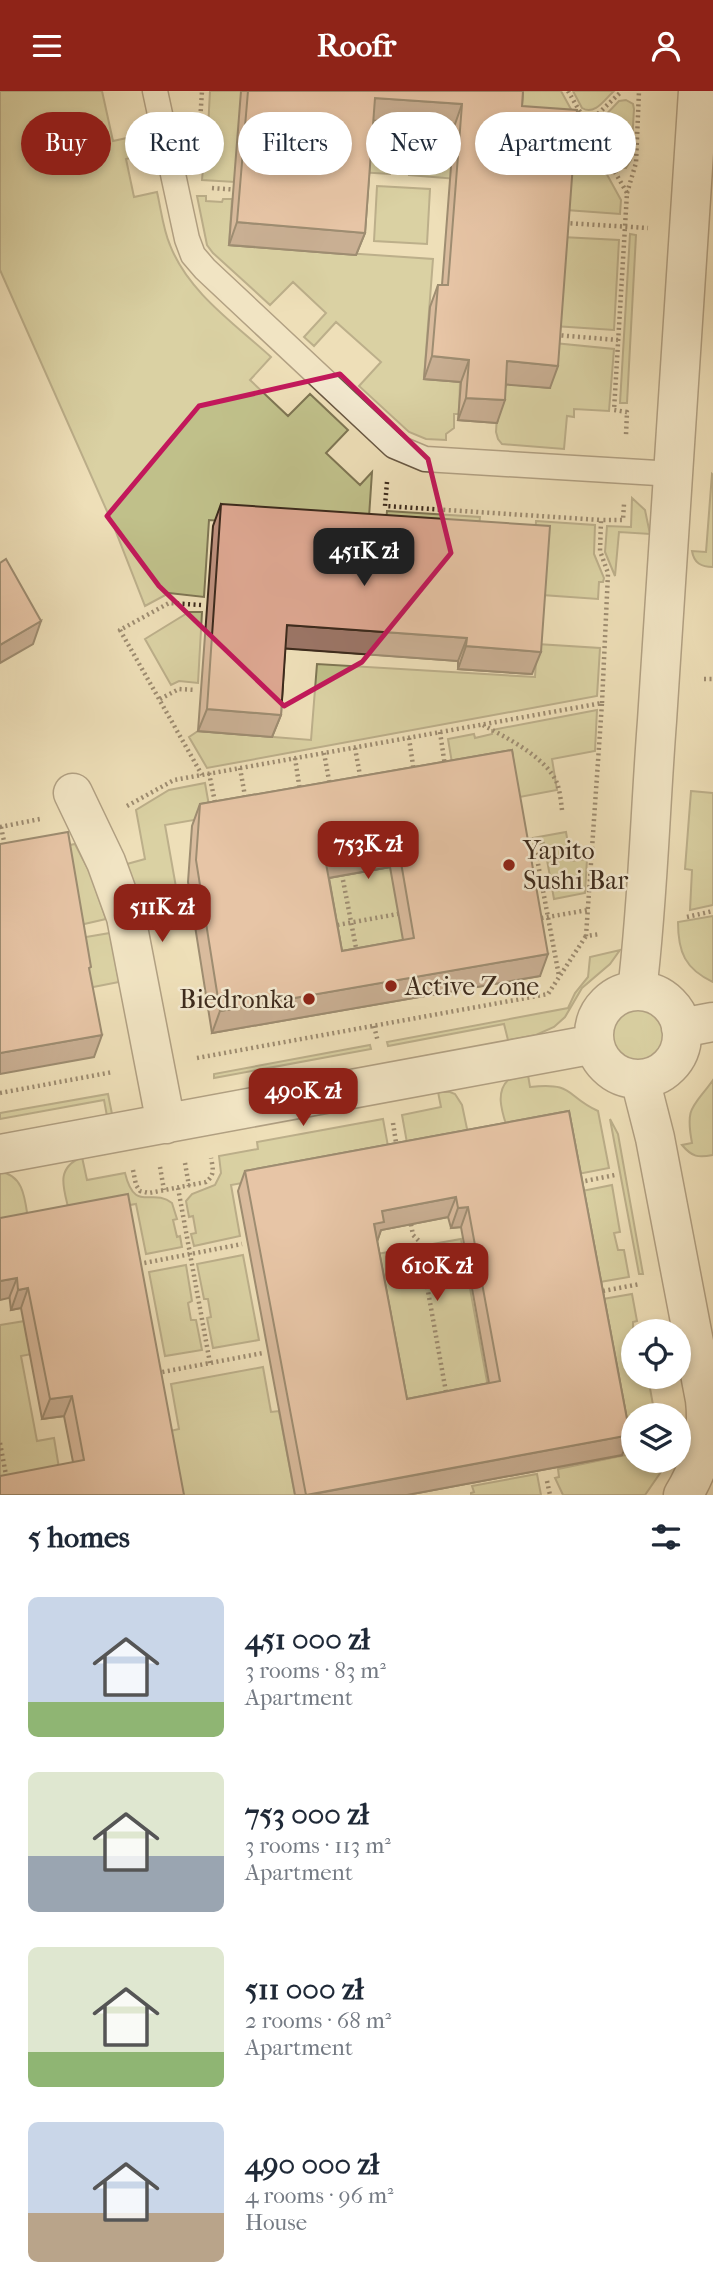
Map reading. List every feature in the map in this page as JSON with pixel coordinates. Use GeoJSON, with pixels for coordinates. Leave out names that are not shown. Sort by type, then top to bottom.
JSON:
{"type":"FeatureCollection","features":[{"type":"Feature","properties":{"kind":"street"},"geometry":{"type":"LineString","coordinates":[[638,991],[645,925],[650,806],[698,91]]}},
{"type":"Feature","properties":{"kind":"street"},"geometry":{"type":"LineString","coordinates":[[73,793],[117,888],[126,917],[166,1124]]}},
{"type":"Feature","properties":{"kind":"street"},"geometry":{"type":"LineString","coordinates":[[638,991],[654,994],[667,1002],[676,1013],[697,1025],[670,1065],[660,1073],[640,1079],[629,1078],[613,1071],[602,1060],[596,1044],[596,1023],[606,1006],[621,995],[638,991]]}},
{"type":"Feature","properties":{"kind":"street"},"geometry":{"type":"LineString","coordinates":[[0,1154],[596,1044]]}},
{"type":"Feature","properties":{"kind":"street"},"geometry":{"type":"LineString","coordinates":[[640,1079],[655,1138],[705,1400],[706,1429],[703,1449],[697,1469],[683,1495]]}},
{"type":"Feature","properties":{"kind":"lane"},"geometry":{"type":"LineString","coordinates":[[155,91],[187,239],[193,255],[394,446],[425,459],[674,474]]}},
{"type":"Feature","properties":{"kind":"path"},"geometry":{"type":"LineString","coordinates":[[568,91],[579,112]]}},
{"type":"Feature","properties":{"kind":"path"},"geometry":{"type":"LineString","coordinates":[[600,112],[622,91]]}},
{"type":"Feature","properties":{"kind":"path"},"geometry":{"type":"LineString","coordinates":[[394,446],[388,464],[385,506],[623,520],[627,412],[614,410],[627,193],[636,163],[639,91]]}},
{"type":"Feature","properties":{"kind":"path"},"geometry":{"type":"LineString","coordinates":[[616,175],[627,193]]}},
{"type":"Feature","properties":{"kind":"path"},"geometry":{"type":"LineString","coordinates":[[554,222],[690,231]]}},
{"type":"Feature","properties":{"kind":"path"},"geometry":{"type":"LineString","coordinates":[[554,335],[618,340]]}},
{"type":"Feature","properties":{"kind":"path"},"geometry":{"type":"LineString","coordinates":[[192,1058],[548,994],[586,936],[608,573],[600,551],[601,520]]}},
{"type":"Feature","properties":{"kind":"path"},"geometry":{"type":"LineString","coordinates":[[201,605],[169,603],[120,630],[202,775]]}},
{"type":"Feature","properties":{"kind":"path"},"geometry":{"type":"LineString","coordinates":[[704,679],[713,679]]}},
{"type":"Feature","properties":{"kind":"path"},"geometry":{"type":"LineString","coordinates":[[160,699],[179,689],[196,690]]}},
{"type":"Feature","properties":{"kind":"path"},"geometry":{"type":"LineString","coordinates":[[89,827],[174,780],[602,703]]}},
{"type":"Feature","properties":{"kind":"path"},"geometry":{"type":"LineString","coordinates":[[482,724],[519,745],[549,772],[557,783],[562,810]]}},
{"type":"Feature","properties":{"kind":"path"},"geometry":{"type":"LineString","coordinates":[[440,732],[446,776]]}},
{"type":"Feature","properties":{"kind":"path"},"geometry":{"type":"LineString","coordinates":[[409,738],[416,781]]}},
{"type":"Feature","properties":{"kind":"path"},"geometry":{"type":"LineString","coordinates":[[355,747],[363,790]]}},
{"type":"Feature","properties":{"kind":"path"},"geometry":{"type":"LineString","coordinates":[[324,753],[331,796]]}},
{"type":"Feature","properties":{"kind":"path"},"geometry":{"type":"LineString","coordinates":[[295,758],[302,801]]}},
{"type":"Feature","properties":{"kind":"path"},"geometry":{"type":"LineString","coordinates":[[240,768],[247,810]]}},
{"type":"Feature","properties":{"kind":"path"},"geometry":{"type":"LineString","coordinates":[[209,773],[218,815]]}},
{"type":"Feature","properties":{"kind":"path"},"geometry":{"type":"LineString","coordinates":[[1,827],[6,855]]}},
{"type":"Feature","properties":{"kind":"path"},"geometry":{"type":"LineString","coordinates":[[536,853],[559,977]]}},
{"type":"Feature","properties":{"kind":"path"},"geometry":{"type":"LineString","coordinates":[[343,880],[359,964]]}},
{"type":"Feature","properties":{"kind":"path"},"geometry":{"type":"LineString","coordinates":[[535,919],[588,910]]}},
{"type":"Feature","properties":{"kind":"path"},"geometry":{"type":"LineString","coordinates":[[324,927],[415,911]]}},
{"type":"Feature","properties":{"kind":"path"},"geometry":{"type":"LineString","coordinates":[[686,917],[713,911]]}},
{"type":"Feature","properties":{"kind":"path"},"geometry":{"type":"LineString","coordinates":[[586,936],[606,933]]}},
{"type":"Feature","properties":{"kind":"path"},"geometry":{"type":"LineString","coordinates":[[374,1026],[378,1042]]}},
{"type":"Feature","properties":{"kind":"path"},"geometry":{"type":"LineString","coordinates":[[0,1093],[116,1072]]}},
{"type":"Feature","properties":{"kind":"path"},"geometry":{"type":"LineString","coordinates":[[394,1128],[399,1160]]}},
{"type":"Feature","properties":{"kind":"path"},"geometry":{"type":"LineString","coordinates":[[184,1160],[190,1186]]}},
{"type":"Feature","properties":{"kind":"path"},"geometry":{"type":"LineString","coordinates":[[159,1164],[164,1190]]}},
{"type":"Feature","properties":{"kind":"path"},"geometry":{"type":"LineString","coordinates":[[580,1182],[615,1175]]}},
{"type":"Feature","properties":{"kind":"path"},"geometry":{"type":"LineString","coordinates":[[178,1188],[210,1363]]}},
{"type":"Feature","properties":{"kind":"path"},"geometry":{"type":"LineString","coordinates":[[408,1210],[413,1235],[419,1241],[446,1392]]}},
{"type":"Feature","properties":{"kind":"path"},"geometry":{"type":"LineString","coordinates":[[139,1264],[242,1244]]}},
{"type":"Feature","properties":{"kind":"path"},"geometry":{"type":"LineString","coordinates":[[155,1374],[263,1353]]}},
{"type":"Feature","properties":{"kind":"path"},"geometry":{"type":"LineString","coordinates":[[0,1443],[6,1475]]}},
{"type":"Feature","properties":{"kind":"path"},"geometry":{"type":"LineString","coordinates":[[547,1481],[550,1495]]}},
{"type":"Feature","properties":{"kind":"highlighted area"},"geometry":{"type":"Polygon","coordinates":[[[340,374],[428,459],[451,553],[362,662],[284,706],[159,586],[107,516],[199,406],[340,374]]]}},
{"type":"Feature","properties":{"kind":"green space"},"geometry":{"type":"Polygon","coordinates":[[[0,91],[102,91],[107,112],[21,112],[21,175],[111,175],[111,132],[113,141],[125,138],[125,175],[129,175],[134,197],[157,192],[168,239],[188,278],[214,306],[271,357],[250,380],[288,416],[310,394],[348,430],[326,453],[360,485],[372,472],[368,532],[209,520],[204,597],[169,593],[145,606],[114,527],[0,270],[0,91]]]}},
{"type":"Feature","properties":{"kind":"green space"},"geometry":{"type":"Polygon","coordinates":[[[210,91],[242,91],[240,112],[238,112],[235,182],[202,180],[202,175],[224,175],[224,112],[209,112],[210,91]]]}},
{"type":"Feature","properties":{"kind":"green space"},"geometry":{"type":"Polygon","coordinates":[[[519,91],[561,91],[573,112],[518,112],[519,91]]]}},
{"type":"Feature","properties":{"kind":"green space"},"geometry":{"type":"Polygon","coordinates":[[[573,91],[614,91],[600,106],[587,110],[582,108],[573,91]]]}},
{"type":"Feature","properties":{"kind":"green space"},"geometry":{"type":"Polygon","coordinates":[[[626,100],[633,104],[634,112],[608,112],[619,101],[626,100]]]}},
{"type":"Feature","properties":{"kind":"green space"},"geometry":{"type":"Polygon","coordinates":[[[352,131],[366,132],[366,172],[352,172],[352,131]]]}},
{"type":"Feature","properties":{"kind":"green space"},"geometry":{"type":"Polygon","coordinates":[[[409,175],[457,175],[457,179],[409,175]]]}},
{"type":"Feature","properties":{"kind":"green space"},"geometry":{"type":"Polygon","coordinates":[[[546,175],[607,175],[621,200],[620,214],[566,210],[546,175]]]}},
{"type":"Feature","properties":{"kind":"green space"},"geometry":{"type":"Polygon","coordinates":[[[377,186],[430,189],[427,244],[374,241],[377,186]]]}},
{"type":"Feature","properties":{"kind":"green space"},"geometry":{"type":"Polygon","coordinates":[[[197,196],[206,196],[206,201],[222,202],[223,199],[232,199],[229,245],[433,259],[424,378],[460,382],[459,414],[454,414],[454,428],[446,434],[446,440],[426,439],[409,432],[359,386],[381,362],[336,322],[314,346],[304,337],[326,313],[293,282],[270,305],[213,253],[207,245],[197,196]]]}},
{"type":"Feature","properties":{"kind":"green space"},"geometry":{"type":"Polygon","coordinates":[[[630,234],[636,235],[627,403],[620,403],[630,234]]]}},
{"type":"Feature","properties":{"kind":"green space"},"geometry":{"type":"Polygon","coordinates":[[[562,237],[619,240],[614,330],[554,326],[562,237]]]}},
{"type":"Feature","properties":{"kind":"green space"},"geometry":{"type":"Polygon","coordinates":[[[554,343],[614,349],[609,411],[574,409],[574,417],[567,416],[564,449],[502,444],[496,432],[499,384],[554,343]]]}},
{"type":"Feature","properties":{"kind":"green space"},"geometry":{"type":"Polygon","coordinates":[[[712,474],[713,567],[699,563],[694,559],[692,551],[706,552],[712,474]]]}},
{"type":"Feature","properties":{"kind":"green space"},"geometry":{"type":"Polygon","coordinates":[[[632,498],[645,510],[650,534],[619,532],[615,576],[605,552],[607,526],[631,527],[632,498]]]}},
{"type":"Feature","properties":{"kind":"green space"},"geometry":{"type":"Polygon","coordinates":[[[387,511],[480,517],[478,540],[385,533],[387,511]]]}},
{"type":"Feature","properties":{"kind":"green space"},"geometry":{"type":"Polygon","coordinates":[[[536,521],[595,525],[594,554],[604,578],[603,582],[599,582],[598,599],[542,595],[535,544],[536,521]]]}},
{"type":"Feature","properties":{"kind":"green space"},"geometry":{"type":"Polygon","coordinates":[[[189,612],[202,612],[198,683],[179,681],[171,685],[145,639],[189,612]]]}},
{"type":"Feature","properties":{"kind":"green space"},"geometry":{"type":"Polygon","coordinates":[[[537,644],[600,648],[597,696],[207,768],[189,737],[198,731],[311,740],[317,664],[535,677],[537,644]]]}},
{"type":"Feature","properties":{"kind":"green space"},"geometry":{"type":"Polygon","coordinates":[[[597,710],[595,751],[552,759],[557,790],[509,799],[454,775],[448,739],[474,734],[475,738],[492,734],[492,730],[597,710]]]}},
{"type":"Feature","properties":{"kind":"green space"},"geometry":{"type":"Polygon","coordinates":[[[205,783],[211,817],[165,825],[179,904],[144,911],[127,864],[145,859],[136,810],[169,790],[205,783]]]}},
{"type":"Feature","properties":{"kind":"green space"},"geometry":{"type":"Polygon","coordinates":[[[691,791],[713,793],[713,905],[690,910],[692,870],[685,869],[691,791]]]}},
{"type":"Feature","properties":{"kind":"green space"},"geometry":{"type":"Polygon","coordinates":[[[566,832],[571,861],[587,859],[585,893],[554,899],[544,843],[518,848],[516,841],[566,832]]]}},
{"type":"Feature","properties":{"kind":"green space"},"geometry":{"type":"Polygon","coordinates":[[[75,844],[90,873],[106,919],[80,925],[65,846],[75,844]]]}},
{"type":"Feature","properties":{"kind":"green space"},"geometry":{"type":"Polygon","coordinates":[[[425,861],[406,960],[334,973],[283,886],[425,861]]]}},
{"type":"Feature","properties":{"kind":"green space"},"geometry":{"type":"Polygon","coordinates":[[[713,916],[713,982],[696,971],[685,958],[678,922],[713,916]]]}},
{"type":"Feature","properties":{"kind":"green space"},"geometry":{"type":"Polygon","coordinates":[[[110,933],[119,982],[83,989],[74,939],[110,933]]]}},
{"type":"Feature","properties":{"kind":"green space"},"geometry":{"type":"Polygon","coordinates":[[[620,950],[610,964],[582,988],[565,1017],[554,1027],[536,1035],[508,1040],[504,1024],[388,1046],[387,1042],[568,1008],[575,993],[588,977],[590,957],[620,950]]]}},
{"type":"Feature","properties":{"kind":"green space"},"geometry":{"type":"Polygon","coordinates":[[[638,1003],[650,1005],[661,1012],[668,1023],[668,1047],[661,1058],[650,1065],[638,1067],[626,1065],[615,1058],[608,1047],[606,1035],[608,1023],[615,1012],[626,1005],[638,1003]]]}},
{"type":"Feature","properties":{"kind":"green space"},"geometry":{"type":"Polygon","coordinates":[[[370,1045],[371,1049],[214,1078],[214,1074],[370,1045]]]}},
{"type":"Feature","properties":{"kind":"green space"},"geometry":{"type":"Polygon","coordinates":[[[528,1075],[530,1087],[563,1088],[598,1111],[609,1168],[573,1175],[509,1135],[501,1107],[501,1093],[508,1080],[528,1075]]]}},
{"type":"Feature","properties":{"kind":"green space"},"geometry":{"type":"Polygon","coordinates":[[[713,1080],[713,1155],[696,1156],[682,1145],[692,1143],[692,1108],[713,1080]]]}},
{"type":"Feature","properties":{"kind":"green space"},"geometry":{"type":"Polygon","coordinates":[[[438,1092],[455,1094],[462,1105],[470,1143],[409,1154],[402,1115],[441,1107],[438,1092]]]}},
{"type":"Feature","properties":{"kind":"green space"},"geometry":{"type":"Polygon","coordinates":[[[108,1094],[112,1114],[107,1116],[104,1100],[0,1119],[0,1113],[108,1094]]]}},
{"type":"Feature","properties":{"kind":"green space"},"geometry":{"type":"Polygon","coordinates":[[[383,1119],[390,1157],[231,1185],[240,1236],[194,1246],[191,1234],[196,1233],[193,1216],[189,1217],[186,1201],[192,1194],[215,1185],[221,1173],[219,1156],[258,1149],[257,1142],[383,1119]]]}},
{"type":"Feature","properties":{"kind":"green space"},"geometry":{"type":"Polygon","coordinates":[[[610,1119],[618,1134],[643,1274],[639,1274],[610,1119]]]}},
{"type":"Feature","properties":{"kind":"green space"},"geometry":{"type":"Polygon","coordinates":[[[82,1157],[87,1180],[125,1173],[134,1193],[145,1197],[158,1197],[172,1203],[177,1219],[173,1220],[182,1247],[146,1254],[136,1204],[70,1215],[64,1189],[64,1174],[73,1162],[82,1157]]]}},
{"type":"Feature","properties":{"kind":"green space"},"geometry":{"type":"Polygon","coordinates":[[[0,1172],[9,1174],[20,1185],[29,1225],[0,1230],[0,1172]]]}},
{"type":"Feature","properties":{"kind":"green space"},"geometry":{"type":"Polygon","coordinates":[[[612,1185],[620,1232],[614,1233],[618,1250],[624,1250],[629,1277],[594,1283],[577,1192],[612,1185]]]}},
{"type":"Feature","properties":{"kind":"green space"},"geometry":{"type":"Polygon","coordinates":[[[461,1239],[488,1387],[388,1406],[360,1257],[461,1239]]]}},
{"type":"Feature","properties":{"kind":"green space"},"geometry":{"type":"Polygon","coordinates":[[[243,1255],[259,1340],[213,1348],[207,1318],[211,1317],[208,1299],[204,1299],[197,1264],[243,1255]]]}},
{"type":"Feature","properties":{"kind":"green space"},"geometry":{"type":"Polygon","coordinates":[[[186,1265],[192,1301],[188,1303],[191,1320],[196,1320],[202,1350],[165,1356],[149,1272],[186,1265]]]}},
{"type":"Feature","properties":{"kind":"green space"},"geometry":{"type":"Polygon","coordinates":[[[632,1294],[637,1319],[621,1319],[621,1389],[650,1389],[653,1403],[621,1403],[621,1428],[597,1300],[632,1294]]]}},
{"type":"Feature","properties":{"kind":"green space"},"geometry":{"type":"Polygon","coordinates":[[[31,1320],[37,1353],[21,1356],[37,1441],[54,1438],[59,1468],[0,1478],[0,1325],[31,1320]]]}},
{"type":"Feature","properties":{"kind":"green space"},"geometry":{"type":"Polygon","coordinates":[[[263,1367],[271,1412],[279,1411],[295,1495],[173,1495],[162,1433],[179,1429],[171,1384],[263,1367]]]}},
{"type":"Feature","properties":{"kind":"green space"},"geometry":{"type":"Polygon","coordinates":[[[621,1456],[621,1473],[660,1473],[645,1495],[563,1495],[555,1478],[559,1477],[558,1469],[621,1456]]]}},
{"type":"Feature","properties":{"kind":"green space"},"geometry":{"type":"Polygon","coordinates":[[[537,1474],[541,1495],[471,1495],[474,1492],[472,1486],[537,1474]]]}},
{"type":"Feature","properties":{"kind":"building"},"geometry":{"type":"Polygon","coordinates":[[[248,91],[523,91],[522,106],[577,110],[475,112],[475,175],[572,175],[558,366],[507,361],[505,400],[466,398],[469,360],[432,356],[438,285],[448,285],[457,175],[461,175],[462,104],[375,98],[374,112],[366,112],[366,175],[369,175],[365,233],[237,222],[241,175],[352,175],[352,112],[246,112],[248,91]]]}},
{"type":"Feature","properties":{"kind":"building"},"geometry":{"type":"Polygon","coordinates":[[[221,504],[550,526],[541,652],[466,646],[467,638],[287,625],[281,715],[207,709],[221,504]]]}},
{"type":"Feature","properties":{"kind":"building"},"geometry":{"type":"Polygon","coordinates":[[[6,559],[41,621],[0,645],[0,563],[6,559]]]}},
{"type":"Feature","properties":{"kind":"building"},"geometry":{"type":"Polygon","coordinates":[[[512,750],[548,954],[220,1011],[196,860],[200,804],[512,750]],[[398,845],[325,858],[342,951],[414,938],[398,845]]]}},
{"type":"Feature","properties":{"kind":"building"},"geometry":{"type":"Polygon","coordinates":[[[68,832],[102,1035],[0,1053],[0,844],[68,832]]]}},
{"type":"Feature","properties":{"kind":"building"},"geometry":{"type":"Polygon","coordinates":[[[569,1111],[624,1403],[621,1403],[621,1437],[306,1495],[245,1171],[569,1111]],[[456,1197],[382,1211],[384,1222],[374,1224],[407,1399],[500,1381],[468,1207],[458,1208],[456,1197]]]}},
{"type":"Feature","properties":{"kind":"building"},"geometry":{"type":"Polygon","coordinates":[[[128,1194],[184,1495],[0,1495],[0,1476],[84,1460],[72,1396],[50,1399],[28,1288],[18,1290],[17,1278],[0,1281],[0,1218],[128,1194]]]}},
{"type":"Feature","properties":{"kind":"place","name":"Yapito Sushi Bar"},"geometry":{"type":"Point","coordinates":[509,865]}},
{"type":"Feature","properties":{"kind":"place","name":"Active Zone"},"geometry":{"type":"Point","coordinates":[391,986]}},
{"type":"Feature","properties":{"kind":"place","name":"Biedronka"},"geometry":{"type":"Point","coordinates":[309,999]}}]}
